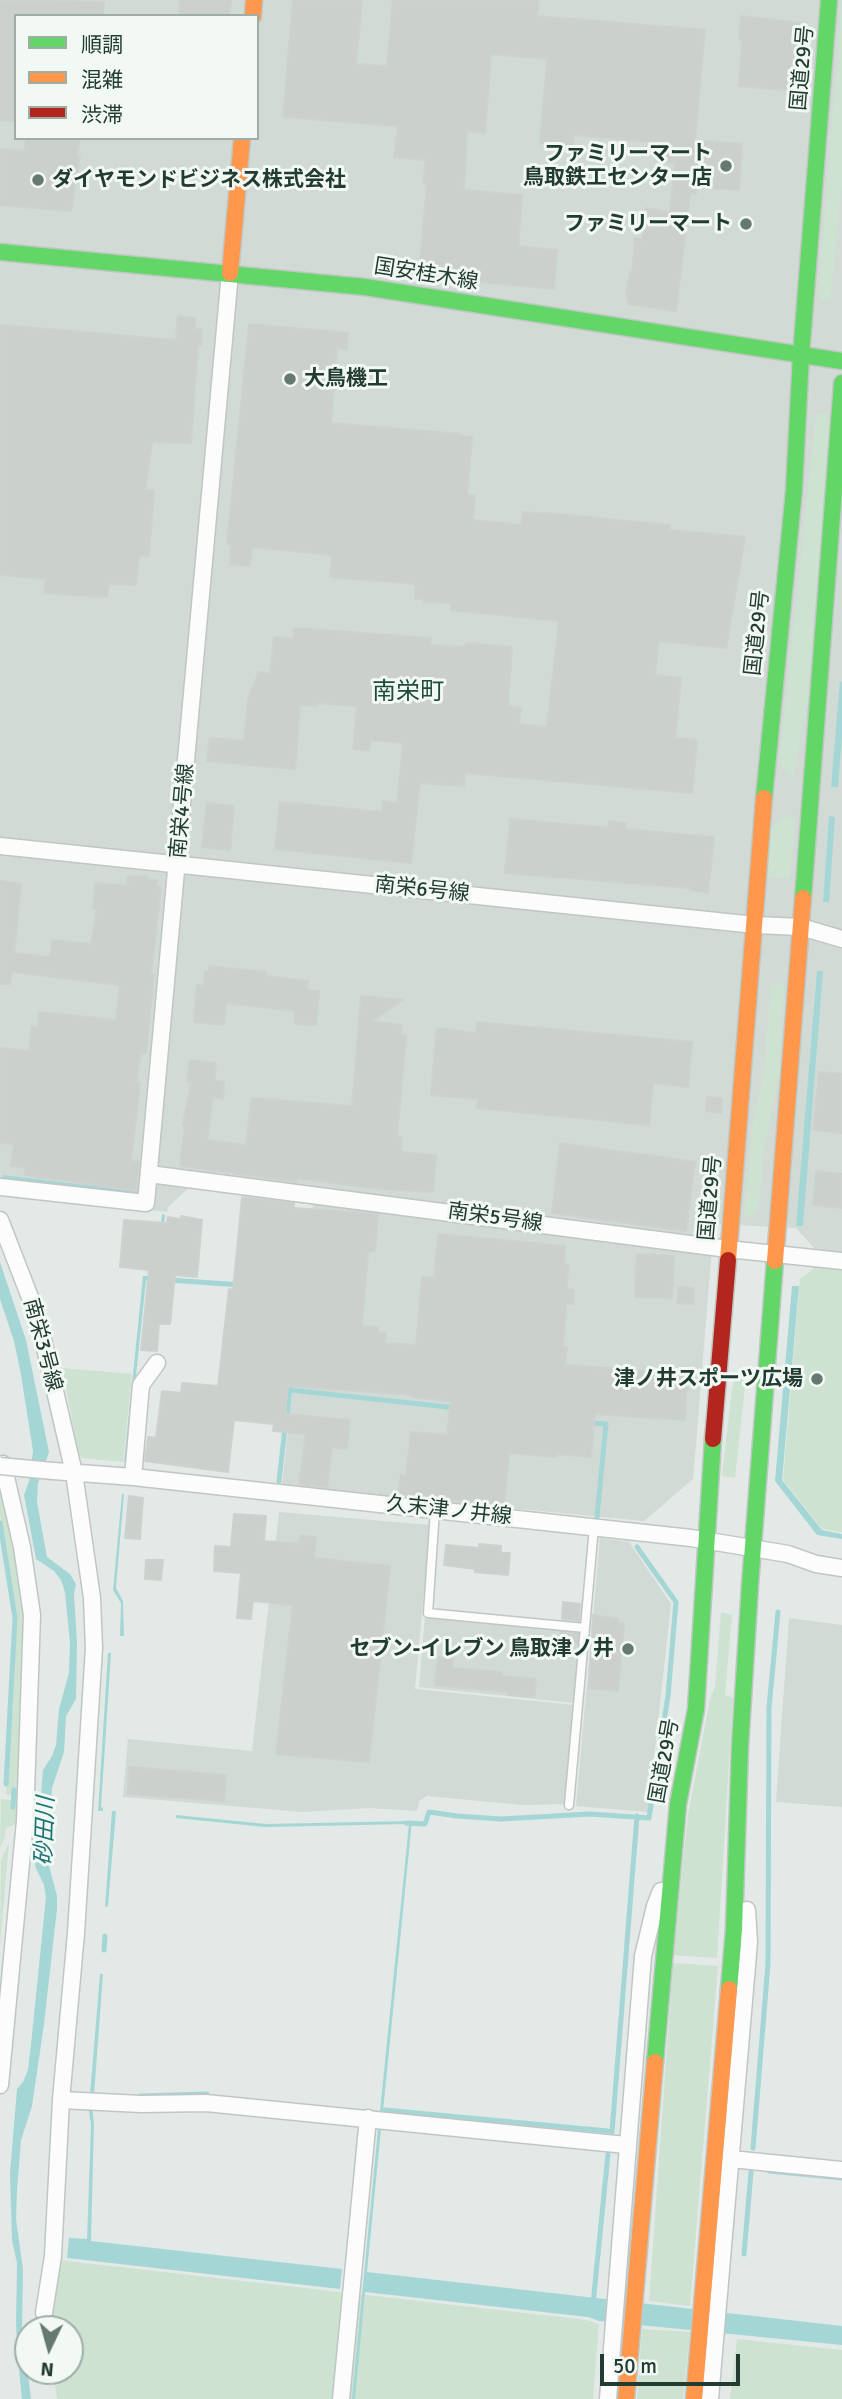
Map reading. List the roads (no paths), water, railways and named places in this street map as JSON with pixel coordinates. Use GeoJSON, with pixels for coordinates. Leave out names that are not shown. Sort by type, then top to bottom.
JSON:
{"type":"FeatureCollection","features":[{"type":"Feature","properties":{"kind":"main road","name":"国道29号"},"geometry":{"type":"LineString","coordinates":[[626,2399],[671,1870],[678,1804],[695,1709],[705,1541],[755,925],[758,857],[794,490],[801,355],[829,0]]}},
{"type":"Feature","properties":{"kind":"main road"},"geometry":{"type":"LineString","coordinates":[[230,272],[242,140]]}},
{"type":"Feature","properties":{"kind":"main road","name":"国安桂木線"},"geometry":{"type":"LineString","coordinates":[[0,252],[365,287],[842,361]]}},
{"type":"Feature","properties":{"kind":"main road"},"geometry":{"type":"LineString","coordinates":[[694,2399],[734,1930],[740,1746],[753,1548],[842,383]]}},
{"type":"Feature","properties":{"kind":"street","name":"南栄4号線"},"geometry":{"type":"LineString","coordinates":[[0,1187],[146,1203],[230,272]]}},
{"type":"Feature","properties":{"kind":"street","name":"南栄6号線"},"geometry":{"type":"LineString","coordinates":[[0,846],[755,925],[801,927],[842,939]]}},
{"type":"Feature","properties":{"kind":"street","name":"南栄5号線"},"geometry":{"type":"LineString","coordinates":[[149,1174],[728,1250],[842,1261]]}},
{"type":"Feature","properties":{"kind":"street","name":"南栄3号線"},"geometry":{"type":"LineString","coordinates":[[0,1220],[38,1318],[74,1473],[92,1598],[94,1647],[76,1933],[61,2100],[53,2256],[44,2313]]}},
{"type":"Feature","properties":{"kind":"street"},"geometry":{"type":"LineString","coordinates":[[133,1477],[141,1385],[157,1363]]}},
{"type":"Feature","properties":{"kind":"street","name":"久末津ノ井線"},"geometry":{"type":"LineString","coordinates":[[2,1465],[594,1527],[753,1548],[842,1568]]}},
{"type":"Feature","properties":{"kind":"street"},"geometry":{"type":"LineString","coordinates":[[0,2085],[25,1821],[32,1615],[22,1546],[2,1465]]}},
{"type":"Feature","properties":{"kind":"street"},"geometry":{"type":"LineString","coordinates":[[710,2399],[748,1942],[740,1746]]}},
{"type":"Feature","properties":{"kind":"street"},"geometry":{"type":"LineString","coordinates":[[608,2399],[643,1956],[655,1906],[671,1870]]}},
{"type":"Feature","properties":{"kind":"street"},"geometry":{"type":"LineString","coordinates":[[61,2100],[206,2104],[626,2145]]}},
{"type":"Feature","properties":{"kind":"street"},"geometry":{"type":"LineString","coordinates":[[341,2399],[368,2118]]}},
{"type":"Feature","properties":{"kind":"street"},"geometry":{"type":"LineString","coordinates":[[731,2159],[842,2170]]}},
{"type":"Feature","properties":{"kind":"lane"},"geometry":{"type":"LineString","coordinates":[[435,1510],[428,1613],[585,1628]]}},
{"type":"Feature","properties":{"kind":"lane"},"geometry":{"type":"LineString","coordinates":[[569,1805],[594,1527]]}},
{"type":"Feature","properties":{"kind":"water"},"geometry":{"type":"Polygon","coordinates":[[[840,681],[842,735],[838,787],[831,787],[840,681]]]}},
{"type":"Feature","properties":{"kind":"water"},"geometry":{"type":"Polygon","coordinates":[[[829,816],[835,817],[829,902],[823,902],[829,816]]]}},
{"type":"Feature","properties":{"kind":"water"},"geometry":{"type":"Polygon","coordinates":[[[817,971],[823,971],[803,1226],[796,1226],[817,971]]]}},
{"type":"Feature","properties":{"kind":"water"},"geometry":{"type":"Polygon","coordinates":[[[3,1175],[135,1191],[135,1194],[3,1178],[3,1175]]]}},
{"type":"Feature","properties":{"kind":"water"},"geometry":{"type":"Polygon","coordinates":[[[162,1214],[165,1215],[158,1280],[146,1280],[127,1462],[124,1462],[143,1276],[156,1276],[162,1214]]]}},
{"type":"Feature","properties":{"kind":"water","name":"砂田川"},"geometry":{"type":"Polygon","coordinates":[[[0,1262],[26,1340],[49,1452],[38,1483],[37,1502],[47,1557],[70,1574],[76,1584],[76,1699],[66,1716],[64,1752],[52,1788],[48,1862],[57,1896],[57,1909],[44,2024],[32,2106],[21,2140],[17,2191],[16,2219],[23,2270],[22,2315],[16,2315],[17,2263],[12,2240],[10,2173],[17,2089],[28,2070],[46,1897],[44,1885],[35,1866],[43,1770],[56,1745],[59,1709],[69,1673],[70,1643],[65,1592],[61,1580],[54,1571],[36,1559],[24,1495],[33,1451],[14,1341],[0,1299],[0,1262]]]}},
{"type":"Feature","properties":{"kind":"water"},"geometry":{"type":"Polygon","coordinates":[[[792,1286],[799,1286],[782,1480],[822,1530],[842,1534],[842,1539],[817,1535],[775,1481],[792,1286]]]}},
{"type":"Feature","properties":{"kind":"water"},"geometry":{"type":"Polygon","coordinates":[[[122,1494],[116,1588],[123,1601],[124,1636],[120,1636],[121,1603],[113,1590],[122,1494]]]}},
{"type":"Feature","properties":{"kind":"water"},"geometry":{"type":"Polygon","coordinates":[[[108,1653],[111,1653],[101,1807],[103,1811],[98,1811],[108,1653]]]}},
{"type":"Feature","properties":{"kind":"water"},"geometry":{"type":"Polygon","coordinates":[[[112,1811],[116,1811],[108,1906],[105,1907],[112,1811]]]}},
{"type":"Feature","properties":{"kind":"water"},"geometry":{"type":"Polygon","coordinates":[[[176,1815],[266,1824],[412,1821],[383,2111],[380,2111],[409,1824],[265,1827],[176,1818],[176,1815]]]}},
{"type":"Feature","properties":{"kind":"water"},"geometry":{"type":"Polygon","coordinates":[[[100,1974],[103,1974],[94,2095],[90,2095],[100,1974]]]}},
{"type":"Feature","properties":{"kind":"water"},"geometry":{"type":"Polygon","coordinates":[[[88,2104],[92,2104],[94,2125],[91,2241],[342,2269],[340,2289],[67,2258],[69,2238],[87,2239],[91,2125],[88,2104]]]}},
{"type":"Feature","properties":{"kind":"water"},"geometry":{"type":"Polygon","coordinates":[[[378,2129],[381,2129],[367,2272],[842,2326],[842,2345],[599,2321],[588,2317],[365,2292],[355,2399],[352,2399],[378,2129]]]}},
{"type":"Feature","properties":{"kind":"water"},"geometry":{"type":"Polygon","coordinates":[[[21,2385],[29,2385],[31,2399],[22,2399],[21,2385]]]}},
{"type":"Feature","properties":{"kind":"waterway"},"geometry":{"type":"LineString","coordinates":[[170,1280],[241,1285]]}},
{"type":"Feature","properties":{"kind":"waterway"},"geometry":{"type":"LineString","coordinates":[[287,1418],[290,1386]]}},
{"type":"Feature","properties":{"kind":"waterway"},"geometry":{"type":"LineString","coordinates":[[290,1390],[457,1408]]}},
{"type":"Feature","properties":{"kind":"waterway"},"geometry":{"type":"LineString","coordinates":[[589,1423],[606,1424],[597,1517]]}},
{"type":"Feature","properties":{"kind":"waterway"},"geometry":{"type":"LineString","coordinates":[[279,1481],[285,1428]]}},
{"type":"Feature","properties":{"kind":"waterway"},"geometry":{"type":"LineString","coordinates":[[0,1523],[15,1618],[6,1784]]}},
{"type":"Feature","properties":{"kind":"waterway"},"geometry":{"type":"LineString","coordinates":[[406,1823],[425,1824],[429,1812],[501,1819],[590,1814],[649,1818],[668,1696],[676,1602],[637,1547]]}},
{"type":"Feature","properties":{"kind":"waterway"},"geometry":{"type":"LineString","coordinates":[[753,2148],[768,1964],[769,1708],[778,1612]]}},
{"type":"Feature","properties":{"kind":"waterway"},"geometry":{"type":"LineString","coordinates":[[13,1807],[14,1790]]}},
{"type":"Feature","properties":{"kind":"waterway"},"geometry":{"type":"LineString","coordinates":[[612,2132],[637,1816]]}},
{"type":"Feature","properties":{"kind":"waterway"},"geometry":{"type":"LineString","coordinates":[[104,1950],[105,1936]]}},
{"type":"Feature","properties":{"kind":"waterway"},"geometry":{"type":"LineString","coordinates":[[140,2096],[207,2094]]}},
{"type":"Feature","properties":{"kind":"waterway"},"geometry":{"type":"LineString","coordinates":[[385,2110],[608,2131]]}},
{"type":"Feature","properties":{"kind":"waterway"},"geometry":{"type":"LineString","coordinates":[[593,2304],[608,2154]]}},
{"type":"Feature","properties":{"kind":"waterway"},"geometry":{"type":"LineString","coordinates":[[769,2171],[842,2178]]}},
{"type":"Feature","properties":{"kind":"waterway"},"geometry":{"type":"LineString","coordinates":[[744,2254],[751,2172]]}},
{"type":"Feature","properties":{"kind":"place","name":"ファミリーマート 鳥取鉄工センター店"},"geometry":{"type":"Point","coordinates":[726,166]}},
{"type":"Feature","properties":{"kind":"place","name":"ダイヤモンドビジネス株式会社"},"geometry":{"type":"Point","coordinates":[38,180]}},
{"type":"Feature","properties":{"kind":"place","name":"ファミリーマート"},"geometry":{"type":"Point","coordinates":[746,224]}},
{"type":"Feature","properties":{"kind":"place","name":"大鳥機工"},"geometry":{"type":"Point","coordinates":[290,379]}},
{"type":"Feature","properties":{"kind":"place","name":"津ノ井スポーツ広場"},"geometry":{"type":"Point","coordinates":[817,1379]}},
{"type":"Feature","properties":{"kind":"place","name":"セブン-イレブン 鳥取津ノ井"},"geometry":{"type":"Point","coordinates":[628,1649]}},
{"type":"Feature","properties":{"kind":"district","name":"南栄町"},"geometry":{"type":"Point","coordinates":[408,693]}}]}
